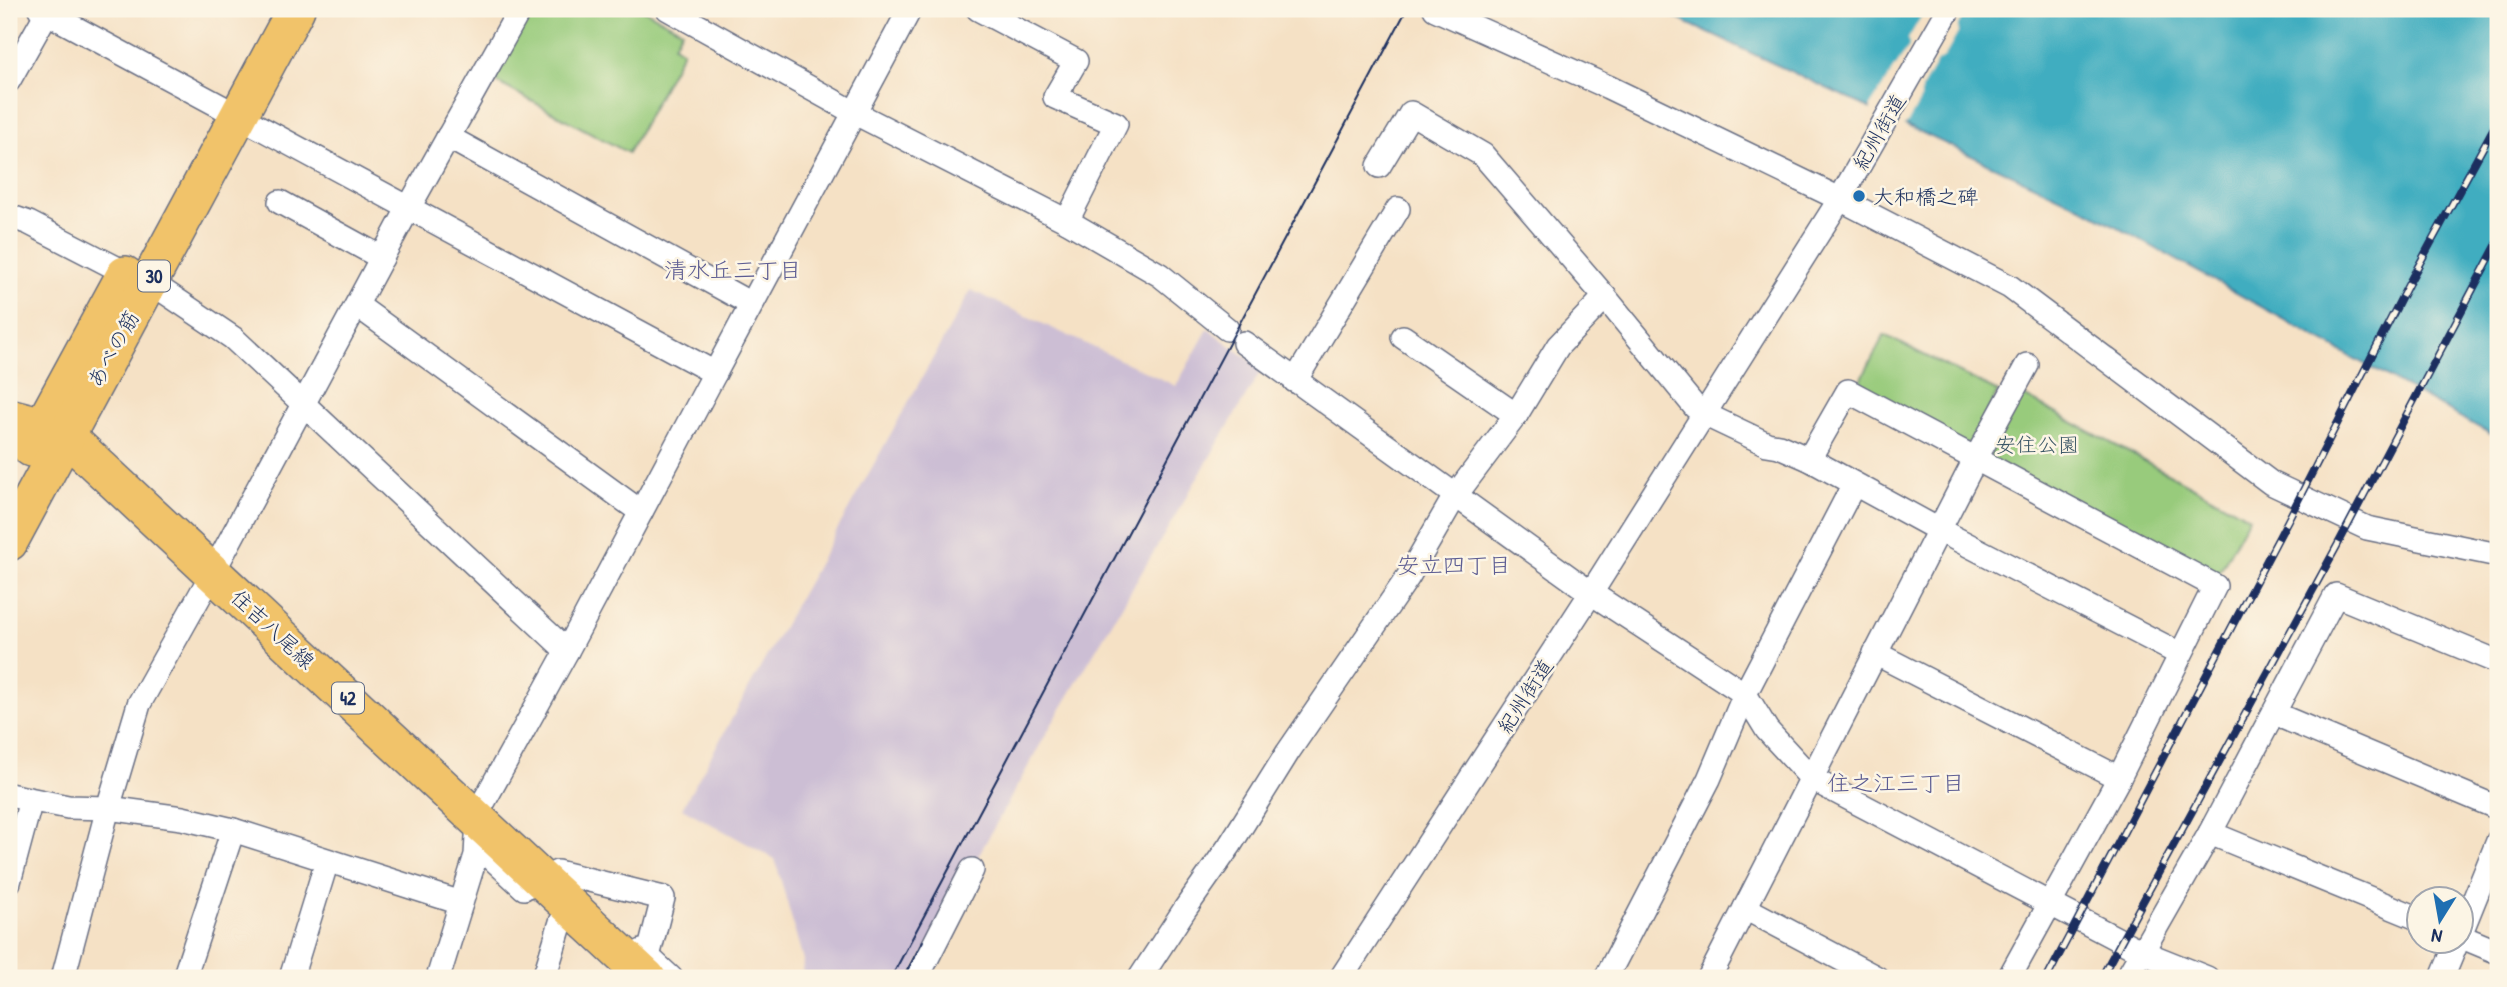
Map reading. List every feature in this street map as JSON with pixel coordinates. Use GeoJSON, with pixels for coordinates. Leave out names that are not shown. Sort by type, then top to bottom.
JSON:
{"type":"FeatureCollection","features":[{"type":"Feature","properties":{"kind":"main road","name":"あべの筋"},"geometry":{"type":"LineString","coordinates":[[9,489],[39,427],[138,277],[227,110],[268,9]]}},
{"type":"Feature","properties":{"kind":"main road","name":"あべの筋"},"geometry":{"type":"LineString","coordinates":[[227,110],[296,9]]}},
{"type":"Feature","properties":{"kind":"main road","name":"あべの筋"},"geometry":{"type":"LineString","coordinates":[[9,542],[39,427]]}},
{"type":"Feature","properties":{"kind":"main road","name":"住吉八尾線"},"geometry":{"type":"LineString","coordinates":[[39,427],[212,574],[479,823],[648,968]]}},
{"type":"Feature","properties":{"kind":"street"},"geometry":{"type":"LineString","coordinates":[[63,978],[139,704],[520,9]]}},
{"type":"Feature","properties":{"kind":"street"},"geometry":{"type":"LineString","coordinates":[[668,9],[705,17],[855,113],[1067,221],[1160,275],[1295,381],[1455,496],[1591,593],[1745,694],[1767,730],[1812,779],[2142,952],[2207,978]]}},
{"type":"Feature","properties":{"kind":"street"},"geometry":{"type":"LineString","coordinates":[[438,978],[461,902],[479,823],[567,651],[909,9]]}},
{"type":"Feature","properties":{"kind":"street"},"geometry":{"type":"LineString","coordinates":[[978,9],[1076,61],[1055,97],[1116,124],[1067,221]]}},
{"type":"Feature","properties":{"kind":"street"},"geometry":{"type":"LineString","coordinates":[[1435,9],[1843,193],[2010,287],[2271,483],[2367,528],[2498,555]]}},
{"type":"Feature","properties":{"kind":"street","name":"紀州街道"},"geometry":{"type":"LineString","coordinates":[[1341,978],[1591,593],[1843,193],[1949,9]]}},
{"type":"Feature","properties":{"kind":"street"},"geometry":{"type":"LineString","coordinates":[[9,80],[45,10],[715,373]]}},
{"type":"Feature","properties":{"kind":"street"},"geometry":{"type":"LineString","coordinates":[[1379,166],[1411,113],[1483,155],[1688,398],[1708,407],[1767,444],[1810,459],[1939,530],[2180,654]]}},
{"type":"Feature","properties":{"kind":"street"},"geometry":{"type":"LineString","coordinates":[[448,137],[751,304]]}},
{"type":"Feature","properties":{"kind":"street"},"geometry":{"type":"LineString","coordinates":[[279,202],[382,258]]}},
{"type":"Feature","properties":{"kind":"street"},"geometry":{"type":"LineString","coordinates":[[1295,381],[1398,209]]}},
{"type":"Feature","properties":{"kind":"street"},"geometry":{"type":"LineString","coordinates":[[9,216],[29,223],[138,277],[233,338],[567,651]]}},
{"type":"Feature","properties":{"kind":"street"},"geometry":{"type":"LineString","coordinates":[[1140,978],[1230,845],[1288,752],[1408,577],[1455,496],[1516,415],[1558,346],[1605,297]]}},
{"type":"Feature","properties":{"kind":"street"},"geometry":{"type":"LineString","coordinates":[[358,306],[641,512]]}},
{"type":"Feature","properties":{"kind":"street"},"geometry":{"type":"LineString","coordinates":[[1403,337],[1516,415]]}},
{"type":"Feature","properties":{"kind":"street"},"geometry":{"type":"LineString","coordinates":[[1709,978],[2026,366]]}},
{"type":"Feature","properties":{"kind":"street"},"geometry":{"type":"LineString","coordinates":[[1810,459],[1848,391],[2215,586],[2119,778],[2009,978]]}},
{"type":"Feature","properties":{"kind":"street"},"geometry":{"type":"LineString","coordinates":[[1606,978],[1709,779],[1745,694],[1854,484]]}},
{"type":"Feature","properties":{"kind":"street"},"geometry":{"type":"LineString","coordinates":[[2127,978],[2275,714],[2336,595],[2498,662]]}},
{"type":"Feature","properties":{"kind":"street"},"geometry":{"type":"LineString","coordinates":[[1875,653],[2119,778]]}},
{"type":"Feature","properties":{"kind":"street"},"geometry":{"type":"LineString","coordinates":[[2275,714],[2498,808]]}},
{"type":"Feature","properties":{"kind":"street"},"geometry":{"type":"LineString","coordinates":[[9,882],[20,798],[68,807],[108,808],[182,818],[233,830],[461,902]]}},
{"type":"Feature","properties":{"kind":"street"},"geometry":{"type":"LineString","coordinates":[[479,823],[557,872],[648,968],[671,978]]}},
{"type":"Feature","properties":{"kind":"street"},"geometry":{"type":"LineString","coordinates":[[479,823],[561,922],[620,978]]}},
{"type":"Feature","properties":{"kind":"street"},"geometry":{"type":"LineString","coordinates":[[184,978],[233,830]]}},
{"type":"Feature","properties":{"kind":"street"},"geometry":{"type":"LineString","coordinates":[[2210,832],[2406,913]]}},
{"type":"Feature","properties":{"kind":"street"},"geometry":{"type":"LineString","coordinates":[[2476,895],[2498,841]]}},
{"type":"Feature","properties":{"kind":"street"},"geometry":{"type":"LineString","coordinates":[[298,977],[327,861]]}},
{"type":"Feature","properties":{"kind":"street"},"geometry":{"type":"LineString","coordinates":[[921,977],[972,870]]}},
{"type":"Feature","properties":{"kind":"street"},"geometry":{"type":"LineString","coordinates":[[557,872],[663,898],[648,968]]}},
{"type":"Feature","properties":{"kind":"street"},"geometry":{"type":"LineString","coordinates":[[1745,908],[1877,978]]}},
{"type":"Feature","properties":{"kind":"street"},"geometry":{"type":"LineString","coordinates":[[544,978],[561,922]]}},
{"type":"Feature","properties":{"kind":"street"},"geometry":{"type":"LineString","coordinates":[[2476,943],[2498,952]]}},
{"type":"Feature","properties":{"kind":"street"},"geometry":{"type":"LineString","coordinates":[[2442,978],[2451,956]]}},
{"type":"Feature","properties":{"kind":"shaded area"},"geometry":{"type":"Polygon","coordinates":[[[971,290],[1176,386],[1208,329],[1262,369],[1049,729],[910,978],[802,978],[803,960],[775,859],[682,808],[971,290]]]}},
{"type":"Feature","properties":{"kind":"green space"},"geometry":{"type":"Polygon","coordinates":[[[527,9],[642,9],[682,30],[674,45],[683,51],[628,153],[489,78],[527,9]]]}},
{"type":"Feature","properties":{"kind":"green space"},"geometry":{"type":"Polygon","coordinates":[[[1884,335],[1998,392],[1971,442],[1963,445],[1861,392],[1859,384],[1884,335]]]}},
{"type":"Feature","properties":{"kind":"green space","name":"安住公園"},"geometry":{"type":"Polygon","coordinates":[[[2020,394],[2249,517],[2217,577],[1993,462],[1990,453],[2020,394]]]}},
{"type":"Feature","properties":{"kind":"water"},"geometry":{"type":"Polygon","coordinates":[[[1657,9],[2498,9],[2498,438],[2081,207],[1657,9]]]}},
{"type":"Feature","properties":{"kind":"pier"},"geometry":{"type":"Polygon","coordinates":[[[1930,9],[1967,9],[1958,25],[1958,33],[1921,90],[1921,99],[1907,124],[1901,127],[1871,113],[1871,104],[1909,46],[1908,39],[1922,15],[1930,9]]]}},
{"type":"Feature","properties":{"kind":"tram line"},"geometry":{"type":"LineString","coordinates":[[891,978],[1407,9]]}},
{"type":"Feature","properties":{"kind":"tram line"},"geometry":{"type":"LineString","coordinates":[[903,978],[923,941]]}},
{"type":"Feature","properties":{"kind":"railway"},"geometry":{"type":"LineString","coordinates":[[2047,978],[2288,520],[2409,283],[2498,120]]}},
{"type":"Feature","properties":{"kind":"railway"},"geometry":{"type":"LineString","coordinates":[[2101,978],[2337,546],[2498,242]]}},
{"type":"Feature","properties":{"kind":"place","name":"大和橋之碑"},"geometry":{"type":"Point","coordinates":[1859,196]}},
{"type":"Feature","properties":{"kind":"district","name":"清水丘三丁目"},"geometry":{"type":"Point","coordinates":[733,269]}},
{"type":"Feature","properties":{"kind":"district","name":"安立四丁目"},"geometry":{"type":"Point","coordinates":[1454,564]}},
{"type":"Feature","properties":{"kind":"district","name":"住之江三丁目"},"geometry":{"type":"Point","coordinates":[1896,782]}}]}
